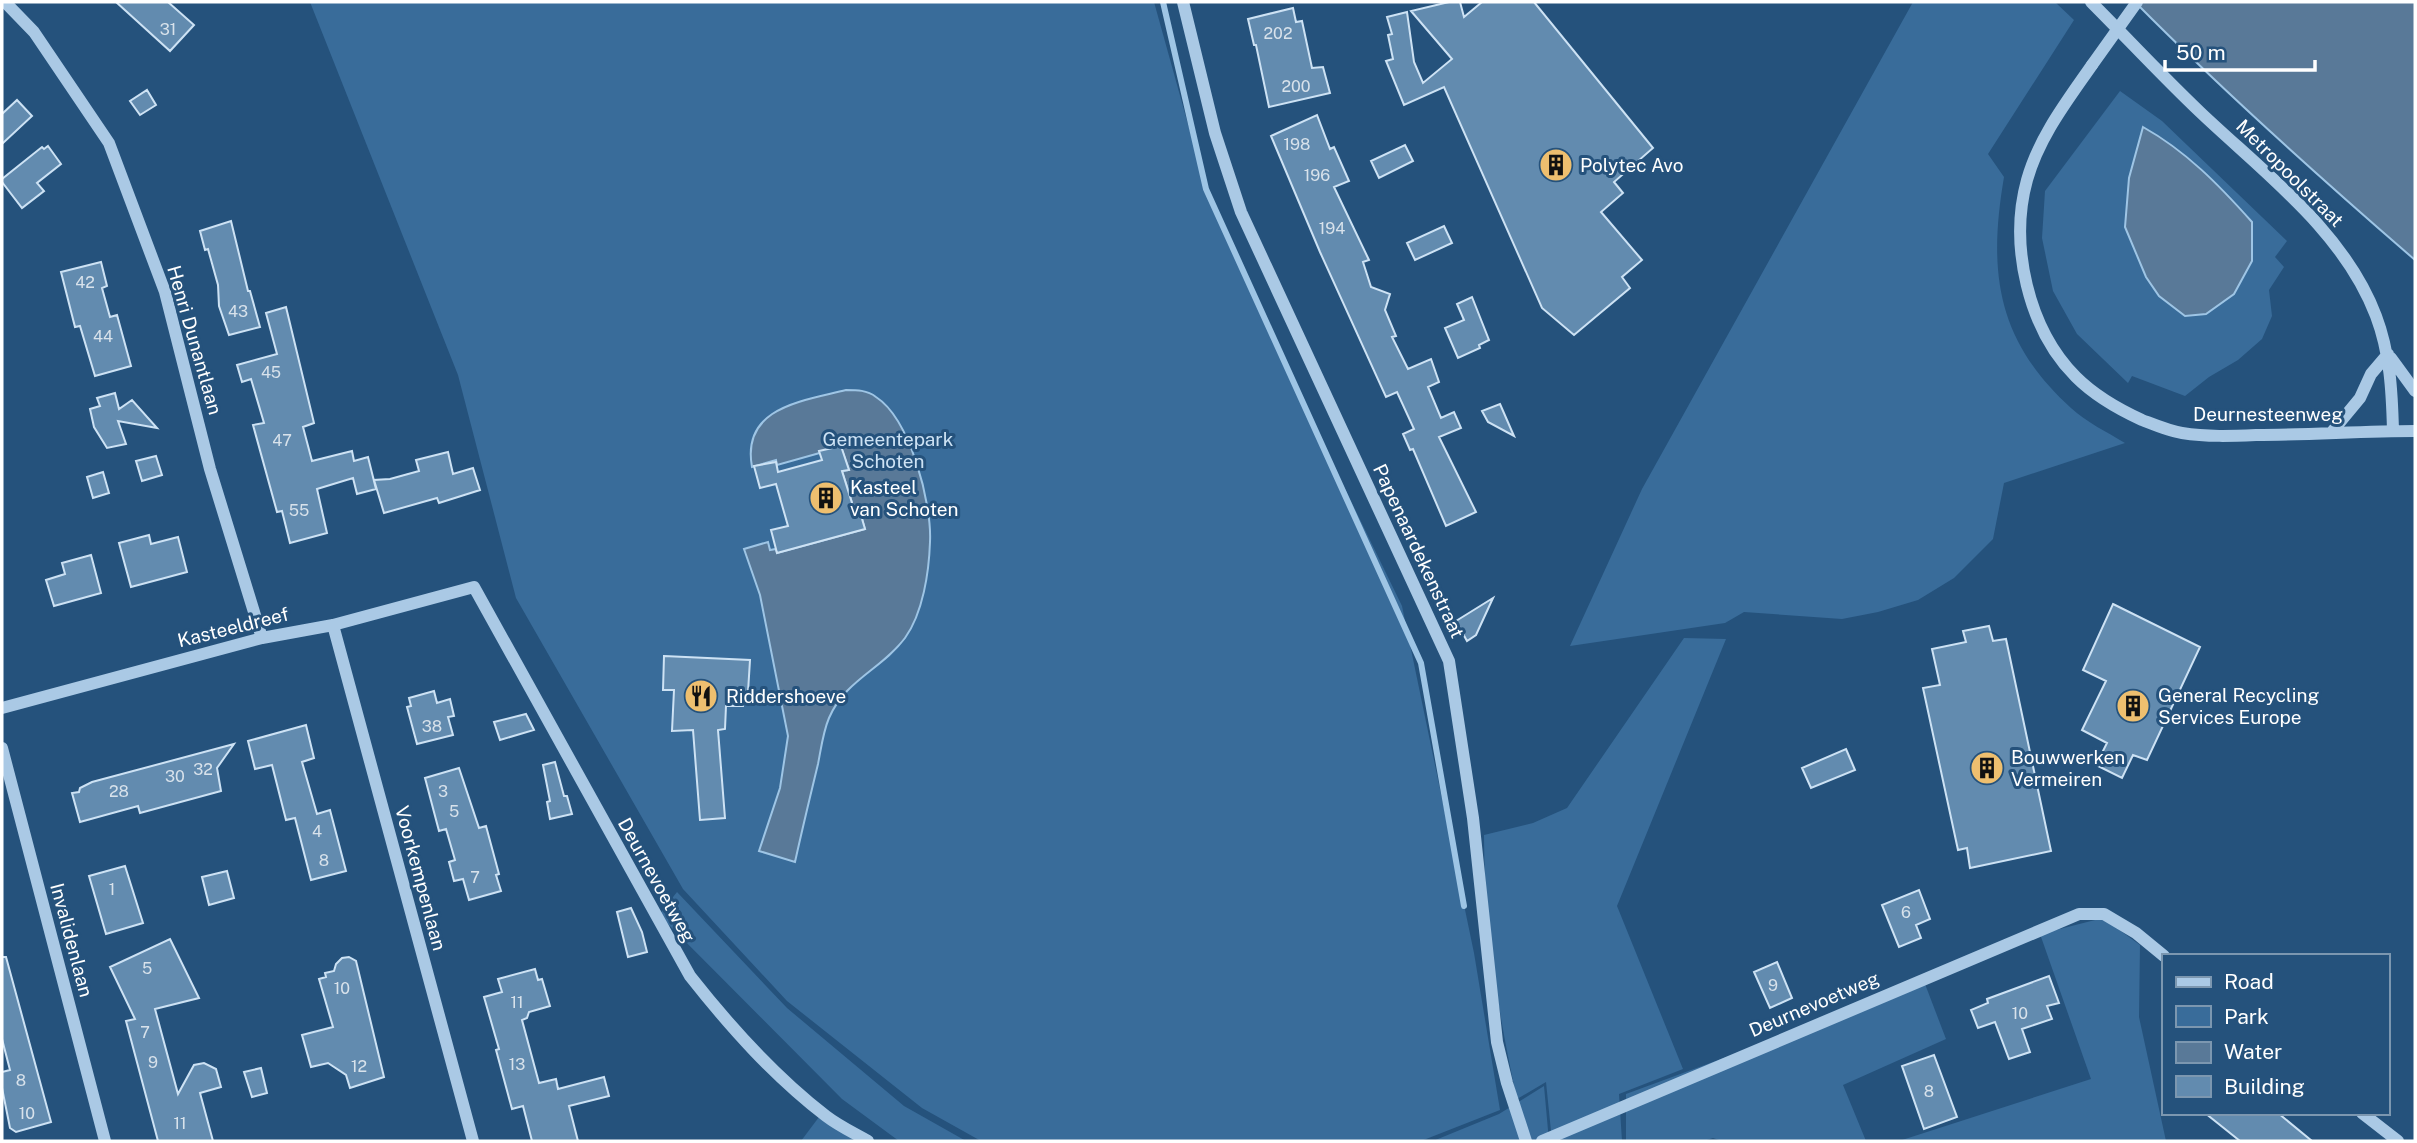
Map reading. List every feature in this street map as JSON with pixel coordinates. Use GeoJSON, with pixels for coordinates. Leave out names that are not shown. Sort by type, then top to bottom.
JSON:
{"type":"FeatureCollection","features":[{"type":"Feature","properties":{"kind":"street","name":"Henri Dunantlaan"},"geometry":{"type":"LineString","coordinates":[[5,2],[34,32],[108,143],[165,292],[210,470],[262,638]]}},
{"type":"Feature","properties":{"kind":"street","name":"Papenaardekenstraat"},"geometry":{"type":"LineString","coordinates":[[1183,2],[1215,133],[1241,212],[1449,661],[1473,818],[1497,1042],[1526,1141]]}},
{"type":"Feature","properties":{"kind":"street","name":"Metropoolstraat"},"geometry":{"type":"LineString","coordinates":[[2091,2],[2197,110],[2307,213],[2335,246],[2376,314],[2388,354],[2393,431]]}},
{"type":"Feature","properties":{"kind":"street","name":"Deurnesteenweg"},"geometry":{"type":"LineString","coordinates":[[2137,2],[2052,122],[2036,153],[2026,181],[2020,219],[2021,255],[2030,295],[2043,328],[2060,357],[2076,377],[2117,409],[2153,425],[2181,433],[2216,436],[2393,431]]}},
{"type":"Feature","properties":{"kind":"street"},"geometry":{"type":"LineString","coordinates":[[2332,433],[2360,398],[2371,374],[2388,354],[2415,391]]}},
{"type":"Feature","properties":{"kind":"street"},"geometry":{"type":"LineString","coordinates":[[2393,431],[2415,431]]}},
{"type":"Feature","properties":{"kind":"street","name":"Kasteeldreef"},"geometry":{"type":"LineString","coordinates":[[2,708],[262,638],[333,625],[474,587]]}},
{"type":"Feature","properties":{"kind":"street","name":"Deurnevoetweg"},"geometry":{"type":"LineString","coordinates":[[474,587],[690,976],[726,1022],[770,1069],[828,1118],[868,1141]]}},
{"type":"Feature","properties":{"kind":"street","name":"Voorkempenlaan"},"geometry":{"type":"LineString","coordinates":[[333,625],[473,1141]]}},
{"type":"Feature","properties":{"kind":"street","name":"Invalidenlaan"},"geometry":{"type":"LineString","coordinates":[[2,748],[105,1141]]}},
{"type":"Feature","properties":{"kind":"street","name":"Deurnevoetweg"},"geometry":{"type":"LineString","coordinates":[[1542,1141],[2079,914],[2104,914],[2136,933],[2162,954]]}},
{"type":"Feature","properties":{"kind":"street"},"geometry":{"type":"LineString","coordinates":[[2365,1115],[2398,1141]]}},
{"type":"Feature","properties":{"kind":"green space","name":"Gemeentepark Schoten"},"geometry":{"type":"Polygon","coordinates":[[[310,2],[1154,2],[1206,189],[1281,357],[1402,606],[1474,953],[1500,1110],[1421,1141],[981,1141],[922,1108],[787,1001],[683,889],[516,598],[458,375],[310,2]]]}},
{"type":"Feature","properties":{"kind":"green space"},"geometry":{"type":"Polygon","coordinates":[[[1913,2],[2055,2],[2074,20],[1988,154],[2004,177],[1997,243],[1998,273],[2003,302],[2013,330],[2027,356],[2046,382],[2077,413],[2125,443],[2004,483],[1993,539],[1954,578],[1918,600],[1842,619],[1744,612],[1725,623],[1570,646],[1642,489],[1913,2]]]}},
{"type":"Feature","properties":{"kind":"green space"},"geometry":{"type":"Polygon","coordinates":[[[2120,91],[2162,121],[2287,241],[2275,257],[2284,267],[2269,290],[2272,316],[2262,339],[2238,360],[2209,377],[2185,396],[2132,376],[2128,383],[2077,334],[2053,291],[2042,238],[2045,191],[2120,91]]]}},
{"type":"Feature","properties":{"kind":"green space"},"geometry":{"type":"Polygon","coordinates":[[[1684,638],[1726,639],[1617,906],[1683,1069],[1619,1094],[1622,1141],[1552,1141],[1546,1082],[1517,1099],[1493,968],[1486,902],[1484,835],[1533,823],[1567,808],[1684,638]]]}},
{"type":"Feature","properties":{"kind":"green space"},"geometry":{"type":"Polygon","coordinates":[[[677,892],[787,1008],[904,1106],[966,1141],[899,1141],[842,1099],[659,915],[677,892]]]}},
{"type":"Feature","properties":{"kind":"green space"},"geometry":{"type":"Polygon","coordinates":[[[2103,918],[2140,945],[2139,1017],[2166,1141],[1899,1141],[2091,1079],[2040,934],[2103,918]]]}},
{"type":"Feature","properties":{"kind":"green space"},"geometry":{"type":"Polygon","coordinates":[[[1925,984],[1946,1039],[1843,1085],[1866,1141],[1722,1141],[1713,1138],[1704,1141],[1626,1141],[1626,1094],[1925,984]]]}},
{"type":"Feature","properties":{"kind":"green space"},"geometry":{"type":"Polygon","coordinates":[[[1544,1086],[1549,1141],[1433,1141],[1499,1114],[1544,1086]]]}},
{"type":"Feature","properties":{"kind":"green space"},"geometry":{"type":"Polygon","coordinates":[[[825,1109],[867,1141],[801,1141],[825,1109]]]}},
{"type":"Feature","properties":{"kind":"water"},"geometry":{"type":"Polygon","coordinates":[[[2135,2],[2415,2],[2415,260],[2272,134],[2135,2]]]}},
{"type":"Feature","properties":{"kind":"water"},"geometry":{"type":"Polygon","coordinates":[[[2143,127],[2174,147],[2201,170],[2252,222],[2252,261],[2234,294],[2206,314],[2185,316],[2159,296],[2146,277],[2125,227],[2129,178],[2143,127]]]}},
{"type":"Feature","properties":{"kind":"water"},"geometry":{"type":"Polygon","coordinates":[[[846,390],[858,390],[876,397],[899,423],[909,442],[923,485],[930,525],[928,566],[921,605],[905,638],[844,694],[829,718],[795,862],[759,851],[780,788],[788,736],[760,595],[744,549],[768,542],[770,550],[776,549],[777,553],[865,529],[858,505],[853,506],[842,471],[849,470],[841,447],[777,465],[776,460],[752,467],[751,447],[756,431],[766,419],[779,410],[794,403],[846,390]]]}},
{"type":"Feature","properties":{"kind":"building"},"geometry":{"type":"Polygon","coordinates":[[[116,2],[168,2],[194,25],[170,51],[116,2]]]}},
{"type":"Feature","properties":{"kind":"building","name":"Polytec Avo"},"geometry":{"type":"Polygon","coordinates":[[[1460,2],[1464,17],[1482,2],[1534,2],[1653,148],[1614,182],[1623,193],[1601,212],[1642,260],[1622,277],[1630,288],[1574,335],[1542,308],[1444,87],[1404,105],[1386,61],[1393,59],[1388,35],[1392,34],[1387,17],[1407,12],[1414,62],[1423,83],[1452,59],[1411,11],[1460,2]]]}},
{"type":"Feature","properties":{"kind":"building"},"geometry":{"type":"Polygon","coordinates":[[[1293,8],[1296,22],[1302,21],[1312,68],[1323,67],[1330,93],[1269,107],[1248,19],[1293,8]]]}},
{"type":"Feature","properties":{"kind":"building"},"geometry":{"type":"Polygon","coordinates":[[[147,90],[156,105],[140,115],[130,101],[147,90]]]}},
{"type":"Feature","properties":{"kind":"building"},"geometry":{"type":"Polygon","coordinates":[[[17,100],[32,116],[2,144],[2,114],[17,100]]]}},
{"type":"Feature","properties":{"kind":"building"},"geometry":{"type":"Polygon","coordinates":[[[1317,115],[1330,149],[1334,147],[1349,181],[1334,187],[1369,260],[1363,262],[1371,287],[1390,294],[1385,310],[1396,336],[1392,337],[1408,369],[1431,359],[1439,382],[1428,387],[1441,418],[1454,412],[1461,428],[1439,437],[1476,512],[1446,526],[1413,449],[1410,450],[1403,434],[1414,429],[1397,392],[1386,397],[1271,136],[1317,115]]]}},
{"type":"Feature","properties":{"kind":"building"},"geometry":{"type":"Polygon","coordinates":[[[1405,145],[1413,161],[1379,178],[1371,161],[1405,145]]]}},
{"type":"Feature","properties":{"kind":"building"},"geometry":{"type":"Polygon","coordinates":[[[48,146],[61,164],[37,183],[44,191],[22,208],[2,179],[42,147],[44,149],[48,146]]]}},
{"type":"Feature","properties":{"kind":"building"},"geometry":{"type":"Polygon","coordinates":[[[231,221],[260,327],[229,335],[219,306],[218,285],[208,249],[205,250],[200,231],[231,221]]]}},
{"type":"Feature","properties":{"kind":"building"},"geometry":{"type":"Polygon","coordinates":[[[1444,226],[1452,243],[1415,260],[1407,243],[1444,226]]]}},
{"type":"Feature","properties":{"kind":"building"},"geometry":{"type":"Polygon","coordinates":[[[101,262],[107,286],[102,288],[110,317],[117,315],[131,366],[95,376],[80,326],[75,327],[61,272],[101,262]]]}},
{"type":"Feature","properties":{"kind":"building"},"geometry":{"type":"Polygon","coordinates":[[[1472,297],[1489,340],[1479,345],[1480,348],[1458,358],[1445,328],[1464,320],[1457,304],[1472,297]]]}},
{"type":"Feature","properties":{"kind":"building"},"geometry":{"type":"Polygon","coordinates":[[[286,307],[314,423],[303,427],[312,461],[352,451],[354,461],[368,457],[376,489],[357,494],[353,478],[317,489],[327,533],[290,543],[282,511],[277,512],[253,425],[264,423],[251,379],[242,382],[237,365],[277,354],[266,313],[286,307]]]}},
{"type":"Feature","properties":{"kind":"building"},"geometry":{"type":"Polygon","coordinates":[[[115,393],[119,409],[132,400],[157,428],[118,421],[126,444],[107,448],[94,427],[90,409],[100,406],[97,398],[115,393]]]}},
{"type":"Feature","properties":{"kind":"building"},"geometry":{"type":"Polygon","coordinates":[[[1500,404],[1514,436],[1488,422],[1482,411],[1500,404]]]}},
{"type":"Feature","properties":{"kind":"building","name":"Kasteel van Schoten"},"geometry":{"type":"Polygon","coordinates":[[[841,446],[849,470],[842,471],[853,506],[858,505],[865,529],[777,553],[771,530],[788,526],[776,484],[760,488],[754,466],[776,462],[778,472],[822,460],[819,451],[841,446]]]}},
{"type":"Feature","properties":{"kind":"building"},"geometry":{"type":"Polygon","coordinates":[[[448,452],[453,474],[473,468],[480,490],[439,503],[437,498],[384,513],[374,480],[390,479],[419,471],[416,460],[448,452]]]}},
{"type":"Feature","properties":{"kind":"building"},"geometry":{"type":"Polygon","coordinates":[[[156,456],[162,475],[142,481],[136,461],[156,456]]]}},
{"type":"Feature","properties":{"kind":"building"},"geometry":{"type":"Polygon","coordinates":[[[103,472],[109,493],[93,498],[87,477],[103,472]]]}},
{"type":"Feature","properties":{"kind":"building"},"geometry":{"type":"Polygon","coordinates":[[[149,535],[151,544],[178,537],[187,572],[131,587],[119,543],[149,535]]]}},
{"type":"Feature","properties":{"kind":"building"},"geometry":{"type":"Polygon","coordinates":[[[91,555],[101,593],[54,606],[46,580],[65,574],[62,563],[91,555]]]}},
{"type":"Feature","properties":{"kind":"building"},"geometry":{"type":"Polygon","coordinates":[[[1493,598],[1476,635],[1467,641],[1456,621],[1493,598]]]}},
{"type":"Feature","properties":{"kind":"building","name":"General Recycling Services Europe"},"geometry":{"type":"Polygon","coordinates":[[[2113,604],[2200,647],[2147,760],[2133,755],[2122,778],[2096,765],[2107,743],[2082,730],[2106,681],[2083,670],[2113,604]]]}},
{"type":"Feature","properties":{"kind":"building","name":"Bouwwerken Vermeiren"},"geometry":{"type":"Polygon","coordinates":[[[1989,626],[1993,641],[2006,639],[2051,851],[1970,868],[1967,848],[1958,850],[1923,688],[1940,685],[1932,649],[1966,642],[1963,631],[1989,626]]]}},
{"type":"Feature","properties":{"kind":"building"},"geometry":{"type":"Polygon","coordinates":[[[664,656],[750,660],[748,692],[744,692],[743,706],[726,706],[725,729],[718,730],[725,818],[700,820],[693,730],[672,731],[674,690],[663,690],[664,656]]]}},
{"type":"Feature","properties":{"kind":"building"},"geometry":{"type":"Polygon","coordinates":[[[434,691],[437,703],[450,699],[454,716],[448,717],[453,735],[417,744],[407,707],[411,706],[409,698],[434,691]]]}},
{"type":"Feature","properties":{"kind":"building"},"geometry":{"type":"Polygon","coordinates":[[[526,714],[534,730],[500,740],[494,722],[526,714]]]}},
{"type":"Feature","properties":{"kind":"building"},"geometry":{"type":"Polygon","coordinates":[[[306,725],[314,758],[302,762],[317,814],[330,810],[346,871],[311,880],[295,818],[286,820],[272,765],[255,769],[248,741],[306,725]]]}},
{"type":"Feature","properties":{"kind":"building"},"geometry":{"type":"Polygon","coordinates":[[[234,744],[217,768],[221,791],[140,813],[138,806],[80,822],[72,793],[79,792],[80,788],[92,782],[234,744]]]}},
{"type":"Feature","properties":{"kind":"building"},"geometry":{"type":"Polygon","coordinates":[[[1846,749],[1855,770],[1811,788],[1802,768],[1846,749]]]}},
{"type":"Feature","properties":{"kind":"building"},"geometry":{"type":"Polygon","coordinates":[[[555,762],[572,814],[550,819],[547,802],[550,801],[543,765],[555,762]]]}},
{"type":"Feature","properties":{"kind":"building"},"geometry":{"type":"Polygon","coordinates":[[[459,768],[479,828],[486,826],[501,891],[469,900],[463,879],[454,881],[449,862],[455,860],[446,829],[439,831],[425,778],[459,768]]]}},
{"type":"Feature","properties":{"kind":"building"},"geometry":{"type":"Polygon","coordinates":[[[125,866],[143,923],[106,934],[89,876],[125,866]]]}},
{"type":"Feature","properties":{"kind":"building"},"geometry":{"type":"Polygon","coordinates":[[[227,871],[234,898],[209,905],[202,877],[227,871]]]}},
{"type":"Feature","properties":{"kind":"building"},"geometry":{"type":"Polygon","coordinates":[[[1919,890],[1930,919],[1916,925],[1921,938],[1899,947],[1882,905],[1919,890]]]}},
{"type":"Feature","properties":{"kind":"building"},"geometry":{"type":"Polygon","coordinates":[[[631,908],[642,932],[647,952],[628,957],[617,912],[631,908]]]}},
{"type":"Feature","properties":{"kind":"building"},"geometry":{"type":"Polygon","coordinates":[[[170,939],[199,998],[155,1009],[178,1094],[194,1065],[204,1063],[216,1069],[221,1087],[200,1093],[213,1141],[158,1141],[126,1021],[135,1019],[110,967],[170,939]]]}},
{"type":"Feature","properties":{"kind":"building"},"geometry":{"type":"Polygon","coordinates":[[[2,957],[6,957],[51,1122],[16,1132],[10,1128],[2,1088],[2,1072],[10,1070],[2,1039],[2,957]]]}},
{"type":"Feature","properties":{"kind":"building"},"geometry":{"type":"Polygon","coordinates":[[[349,957],[356,961],[384,1077],[350,1088],[346,1075],[328,1063],[311,1067],[302,1035],[333,1027],[319,979],[326,977],[325,973],[334,971],[342,958],[349,957]]]}},
{"type":"Feature","properties":{"kind":"building"},"geometry":{"type":"Polygon","coordinates":[[[1777,962],[1792,998],[1770,1008],[1754,972],[1777,962]]]}},
{"type":"Feature","properties":{"kind":"building"},"geometry":{"type":"Polygon","coordinates":[[[535,969],[538,980],[542,979],[550,1006],[529,1012],[527,1018],[522,1020],[539,1083],[556,1079],[558,1089],[604,1077],[609,1096],[569,1106],[578,1141],[532,1141],[523,1106],[512,1109],[496,1050],[499,1049],[484,997],[502,992],[498,979],[535,969]]]}},
{"type":"Feature","properties":{"kind":"building"},"geometry":{"type":"Polygon","coordinates":[[[2049,976],[2059,1003],[2047,1006],[2052,1019],[2022,1029],[2030,1052],[2009,1059],[1995,1022],[1978,1028],[1971,1010],[1988,1003],[1987,999],[2049,976]]]}},
{"type":"Feature","properties":{"kind":"building"},"geometry":{"type":"Polygon","coordinates":[[[1934,1055],[1957,1117],[1924,1129],[1902,1066],[1934,1055]]]}},
{"type":"Feature","properties":{"kind":"building"},"geometry":{"type":"Polygon","coordinates":[[[261,1068],[267,1093],[252,1097],[244,1072],[261,1068]]]}},
{"type":"Feature","properties":{"kind":"building"},"geometry":{"type":"Polygon","coordinates":[[[2208,1115],[2280,1115],[2312,1141],[2240,1141],[2208,1115]]]}},
{"type":"Feature","properties":{"kind":"waterway"},"geometry":{"type":"LineString","coordinates":[[1163,2],[1206,189],[1421,663],[1464,906]]}},
{"type":"Feature","properties":{"kind":"place","name":"Polytec Avo"},"geometry":{"type":"Point","coordinates":[1556,165]}},
{"type":"Feature","properties":{"kind":"place","name":"Kasteel van Schoten"},"geometry":{"type":"Point","coordinates":[826,498]}},
{"type":"Feature","properties":{"kind":"place","name":"Riddershoeve"},"geometry":{"type":"Point","coordinates":[701,696]}},
{"type":"Feature","properties":{"kind":"place","name":"General Recycling Services Europe"},"geometry":{"type":"Point","coordinates":[2133,706]}},
{"type":"Feature","properties":{"kind":"place","name":"Bouwwerken Vermeiren"},"geometry":{"type":"Point","coordinates":[1987,768]}}]}
